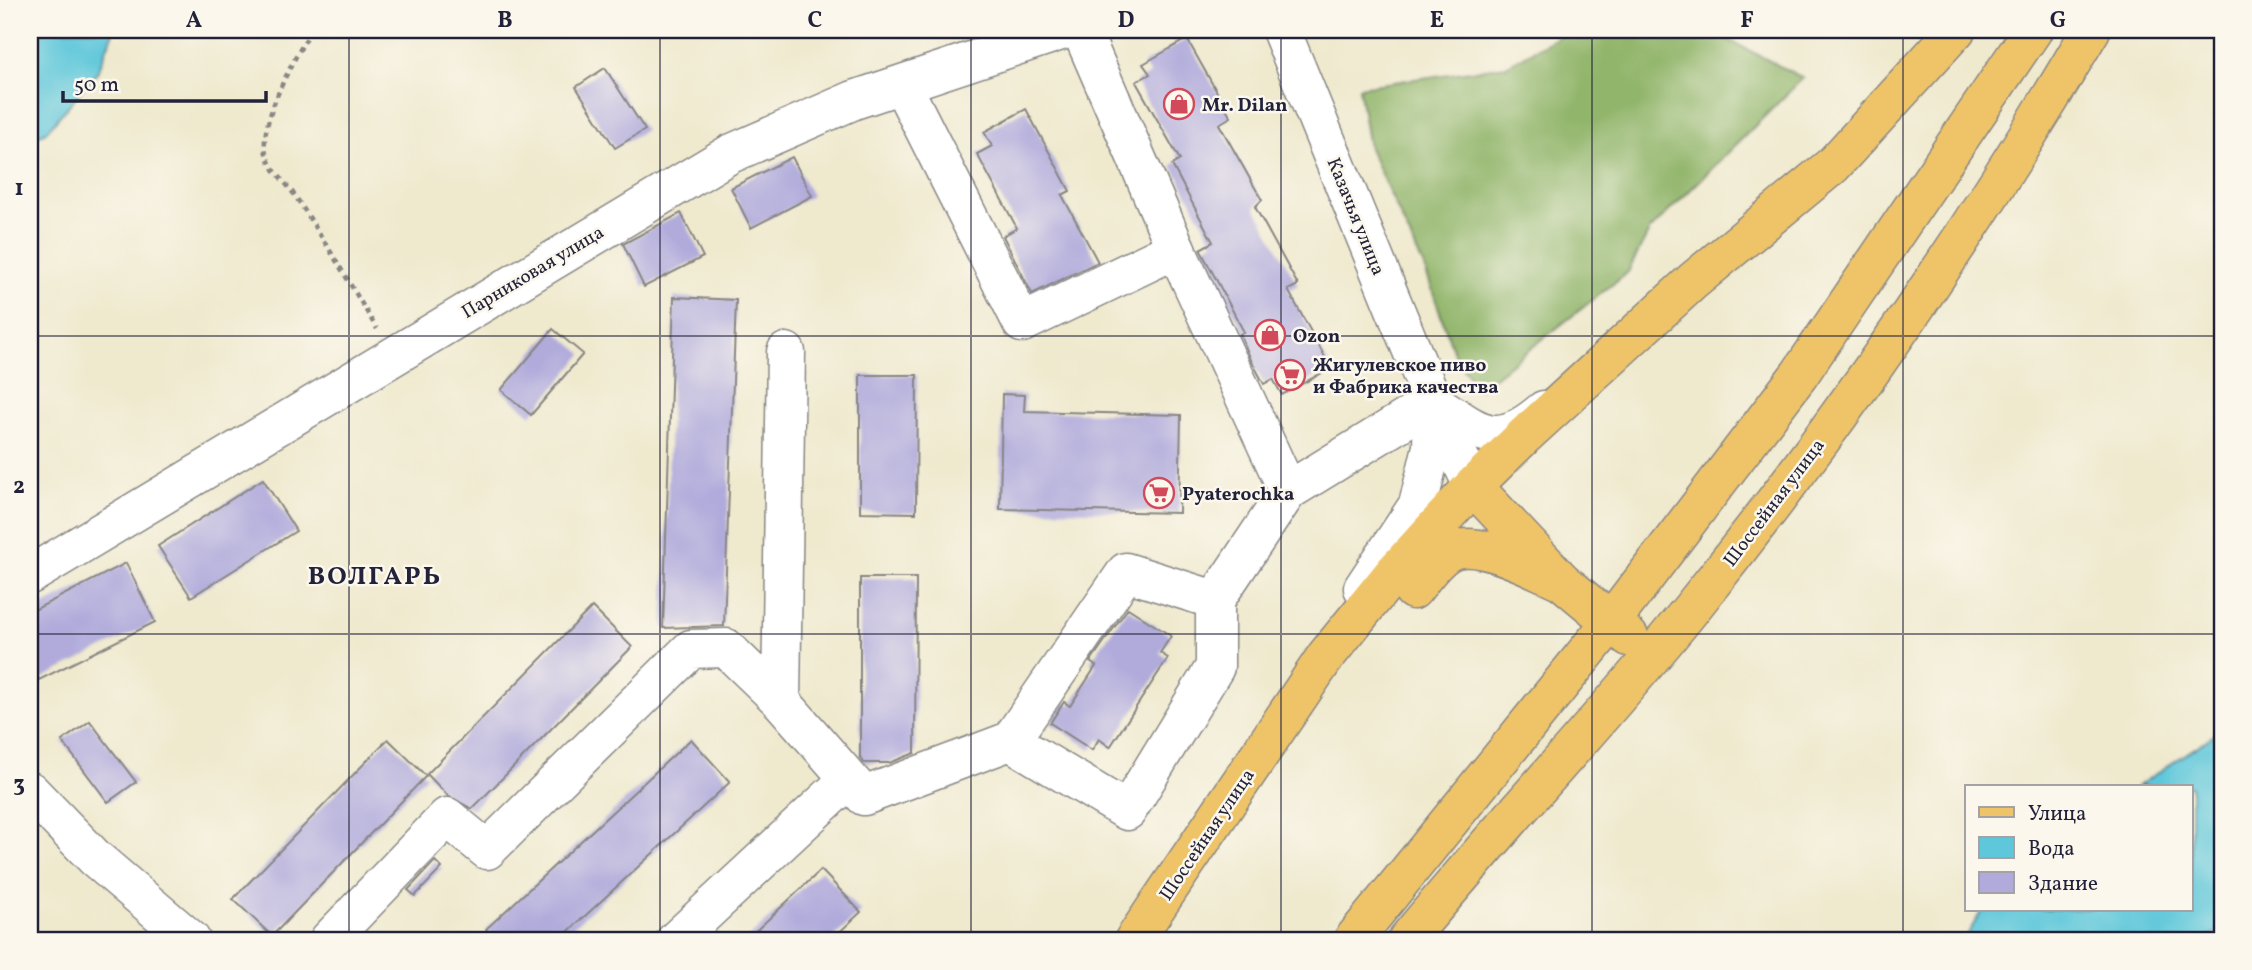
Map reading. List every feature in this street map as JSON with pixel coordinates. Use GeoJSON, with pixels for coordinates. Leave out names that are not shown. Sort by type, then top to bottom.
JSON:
{"type":"FeatureCollection","features":[{"type":"Feature","properties":{"kind":"main road","name":"Шоссейная улица"},"geometry":{"type":"LineString","coordinates":[[1134,940],[1341,638],[1395,570],[1473,486],[1693,281],[1833,165],[1956,30]]}},
{"type":"Feature","properties":{"kind":"main road"},"geometry":{"type":"LineString","coordinates":[[1353,940],[1611,622],[1800,375],[2033,30]]}},
{"type":"Feature","properties":{"kind":"main road","name":"Шоссейная улица"},"geometry":{"type":"LineString","coordinates":[[1408,940],[1652,656],[1786,488],[1922,297],[2039,119],[2091,30]]}},
{"type":"Feature","properties":{"kind":"main road","name":"Казачья улица"},"geometry":{"type":"LineString","coordinates":[[1473,486],[1562,581],[1652,656]]}},
{"type":"Feature","properties":{"kind":"main road","name":"Шоссейная улица"},"geometry":{"type":"LineString","coordinates":[[1278,728],[1359,656],[1448,552],[1462,547],[1483,549],[1562,581]]}},
{"type":"Feature","properties":{"kind":"street","name":"Парниковая улица"},"geometry":{"type":"LineString","coordinates":[[30,575],[392,354],[730,153],[854,100],[1064,30]]}},
{"type":"Feature","properties":{"kind":"street"},"geometry":{"type":"LineString","coordinates":[[1081,30],[1176,249],[1288,491]]}},
{"type":"Feature","properties":{"kind":"street","name":"Казачья улица"},"geometry":{"type":"LineString","coordinates":[[1281,30],[1433,402],[1473,486]]}},
{"type":"Feature","properties":{"kind":"street"},"geometry":{"type":"LineString","coordinates":[[902,85],[1022,323],[1176,249]]}},
{"type":"Feature","properties":{"kind":"street","name":"Шоссейная улица"},"geometry":{"type":"LineString","coordinates":[[1433,402],[1475,429],[1491,435],[1518,430],[1693,281]]}},
{"type":"Feature","properties":{"kind":"street"},"geometry":{"type":"LineString","coordinates":[[781,701],[786,352]]}},
{"type":"Feature","properties":{"kind":"street"},"geometry":{"type":"LineString","coordinates":[[1010,741],[1127,811],[1215,667],[1215,600],[1288,491],[1433,402]]}},
{"type":"Feature","properties":{"kind":"street","name":"Казачья улица"},"geometry":{"type":"LineString","coordinates":[[1341,638],[1368,576],[1398,538],[1418,505],[1435,428],[1433,402]]}},
{"type":"Feature","properties":{"kind":"street"},"geometry":{"type":"LineString","coordinates":[[329,940],[447,817],[487,850],[691,649],[726,648],[781,701],[864,796],[1010,741],[1126,572],[1215,600]]}},
{"type":"Feature","properties":{"kind":"street"},"geometry":{"type":"LineString","coordinates":[[676,940],[848,780]]}},
{"type":"Feature","properties":{"kind":"street"},"geometry":{"type":"LineString","coordinates":[[30,791],[94,858],[191,940]]}},
{"type":"Feature","properties":{"kind":"path"},"geometry":{"type":"LineString","coordinates":[[312,30],[298,52],[270,118],[265,147],[270,164],[332,254],[392,354]]}},
{"type":"Feature","properties":{"kind":"green space"},"geometry":{"type":"Polygon","coordinates":[[[1570,30],[1709,30],[1803,78],[1649,231],[1628,272],[1478,390],[1455,356],[1425,269],[1369,148],[1359,87],[1506,66],[1570,30]]]}},
{"type":"Feature","properties":{"kind":"water"},"geometry":{"type":"Polygon","coordinates":[[[30,30],[114,30],[98,71],[46,132],[30,140],[30,30]]]}},
{"type":"Feature","properties":{"kind":"water"},"geometry":{"type":"Polygon","coordinates":[[[2222,708],[2222,930],[2201,940],[1964,940],[1982,911],[2192,911],[2192,785],[2139,785],[2214,735],[2222,708]]]}},
{"type":"Feature","properties":{"kind":"building"},"geometry":{"type":"Polygon","coordinates":[[[1187,39],[1231,117],[1219,124],[1262,200],[1255,207],[1298,285],[1288,290],[1331,368],[1282,395],[1273,379],[1264,384],[1251,360],[1240,334],[1244,332],[1200,249],[1213,242],[1172,165],[1180,160],[1136,82],[1150,74],[1143,64],[1187,39]]]}},
{"type":"Feature","properties":{"kind":"building"},"geometry":{"type":"Polygon","coordinates":[[[605,68],[645,130],[615,148],[576,87],[605,68]]]}},
{"type":"Feature","properties":{"kind":"building"},"geometry":{"type":"Polygon","coordinates":[[[1026,109],[1070,191],[1062,195],[1098,262],[1032,294],[1003,236],[1017,228],[977,154],[992,146],[984,132],[1026,109]]]}},
{"type":"Feature","properties":{"kind":"building"},"geometry":{"type":"Polygon","coordinates":[[[792,157],[812,196],[751,228],[731,188],[792,157]]]}},
{"type":"Feature","properties":{"kind":"building"},"geometry":{"type":"Polygon","coordinates":[[[681,213],[703,257],[644,287],[623,244],[681,213]]]}},
{"type":"Feature","properties":{"kind":"building"},"geometry":{"type":"Polygon","coordinates":[[[674,297],[736,300],[724,626],[663,628],[674,297]]]}},
{"type":"Feature","properties":{"kind":"building"},"geometry":{"type":"Polygon","coordinates":[[[553,329],[583,354],[531,415],[501,390],[553,329]]]}},
{"type":"Feature","properties":{"kind":"building"},"geometry":{"type":"Polygon","coordinates":[[[860,375],[917,375],[916,513],[860,512],[860,375]]]}},
{"type":"Feature","properties":{"kind":"building"},"geometry":{"type":"Polygon","coordinates":[[[1002,394],[1025,395],[1024,411],[1181,415],[1179,513],[1000,509],[1002,394]]]}},
{"type":"Feature","properties":{"kind":"building"},"geometry":{"type":"Polygon","coordinates":[[[263,479],[296,531],[191,597],[158,546],[263,479]]]}},
{"type":"Feature","properties":{"kind":"building"},"geometry":{"type":"Polygon","coordinates":[[[126,563],[155,622],[39,680],[30,661],[30,612],[126,563]]]}},
{"type":"Feature","properties":{"kind":"building"},"geometry":{"type":"Polygon","coordinates":[[[860,578],[916,578],[915,753],[889,763],[864,763],[860,758],[860,578]]]}},
{"type":"Feature","properties":{"kind":"building"},"geometry":{"type":"Polygon","coordinates":[[[592,607],[632,647],[472,809],[448,796],[427,774],[592,607]]]}},
{"type":"Feature","properties":{"kind":"building"},"geometry":{"type":"Polygon","coordinates":[[[1128,608],[1171,636],[1160,653],[1168,658],[1110,747],[1099,739],[1092,750],[1050,723],[1064,702],[1070,706],[1096,666],[1090,662],[1128,608]]]}},
{"type":"Feature","properties":{"kind":"building"},"geometry":{"type":"Polygon","coordinates":[[[90,721],[136,782],[108,802],[62,741],[90,721]]]}},
{"type":"Feature","properties":{"kind":"building"},"geometry":{"type":"Polygon","coordinates":[[[388,739],[426,776],[272,936],[233,899],[388,739]]]}},
{"type":"Feature","properties":{"kind":"building"},"geometry":{"type":"Polygon","coordinates":[[[691,739],[730,782],[559,940],[496,940],[486,929],[691,739]]]}},
{"type":"Feature","properties":{"kind":"building"},"geometry":{"type":"Polygon","coordinates":[[[435,861],[442,868],[415,896],[408,890],[435,861]]]}},
{"type":"Feature","properties":{"kind":"building"},"geometry":{"type":"Polygon","coordinates":[[[821,870],[861,912],[831,940],[746,940],[821,870]]]}},
{"type":"Feature","properties":{"kind":"place","name":"Mr. Dilan"},"geometry":{"type":"Point","coordinates":[1179,104]}},
{"type":"Feature","properties":{"kind":"place","name":"Ozon"},"geometry":{"type":"Point","coordinates":[1270,335]}},
{"type":"Feature","properties":{"kind":"place","name":"Жигулевское пиво и Фабрика качества"},"geometry":{"type":"Point","coordinates":[1290,375]}},
{"type":"Feature","properties":{"kind":"place","name":"Pyaterochka"},"geometry":{"type":"Point","coordinates":[1159,493]}},
{"type":"Feature","properties":{"kind":"district","name":"ВОЛГАРЬ"},"geometry":{"type":"Point","coordinates":[375,575]}}]}
